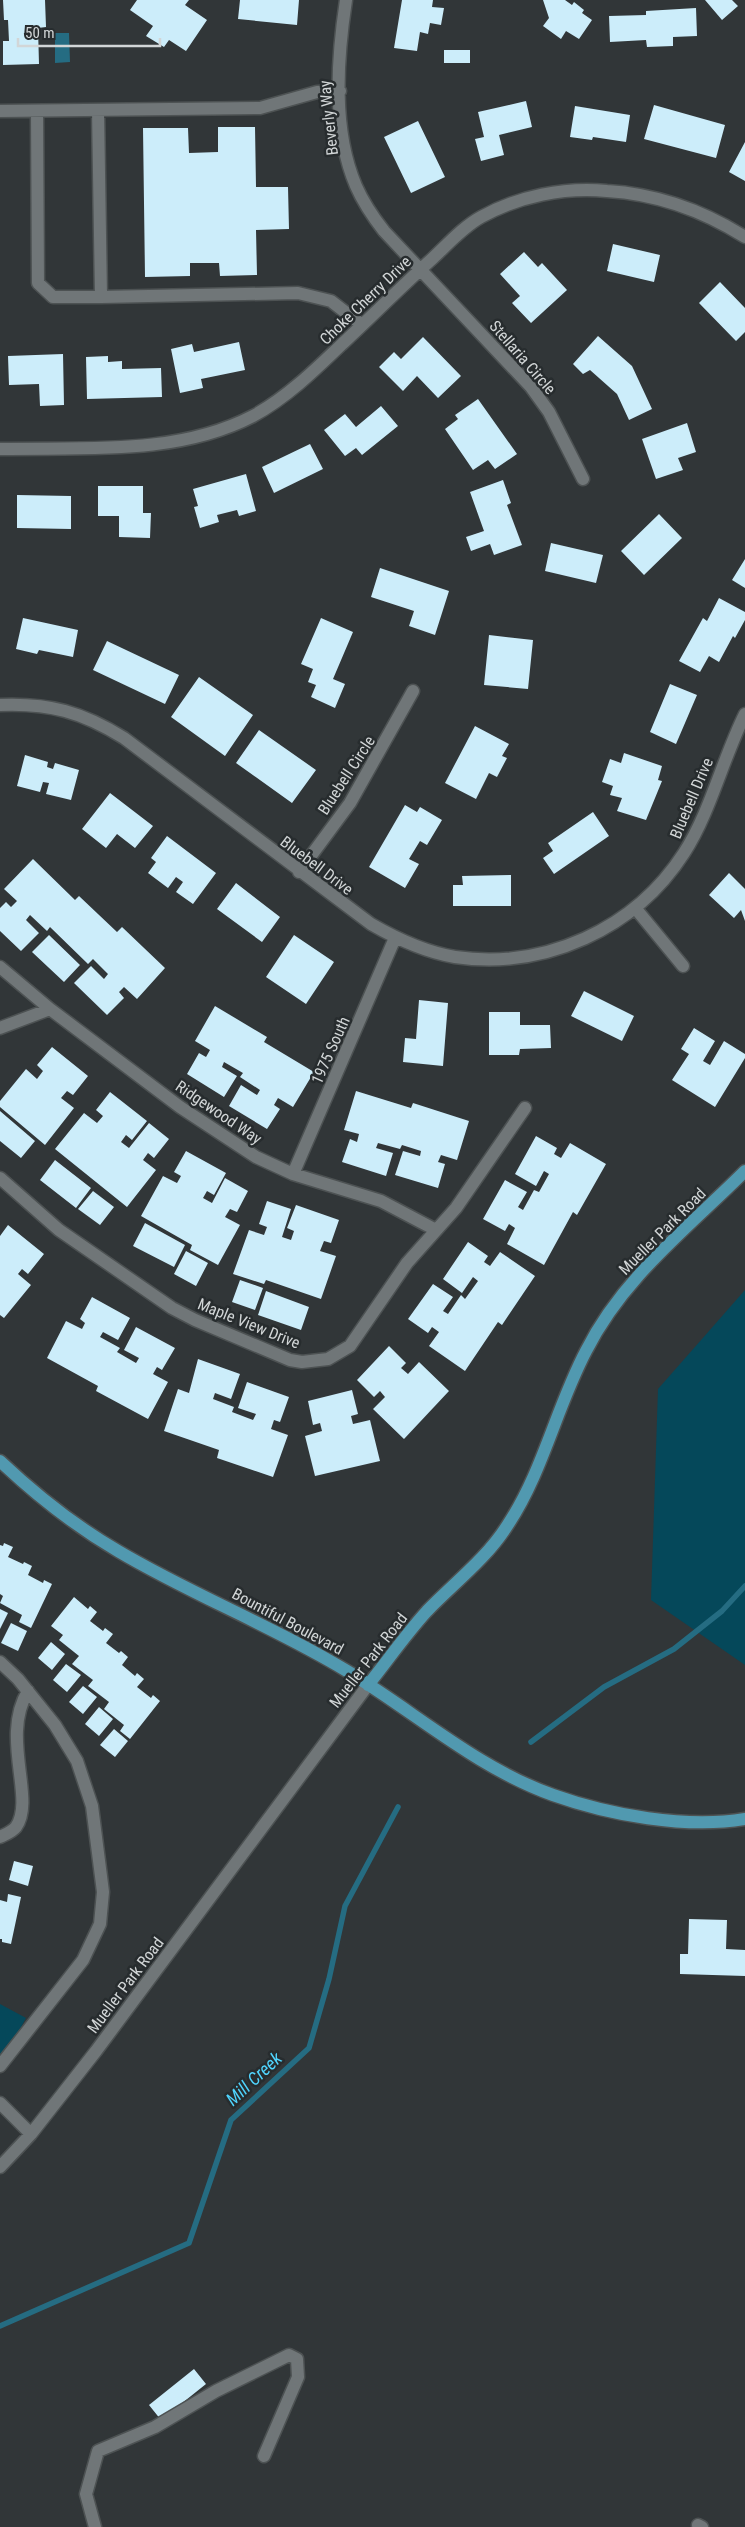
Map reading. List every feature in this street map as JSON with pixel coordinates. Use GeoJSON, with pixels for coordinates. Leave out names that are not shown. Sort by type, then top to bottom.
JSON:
{"type":"FeatureCollection","features":[{"type":"Feature","properties":{"kind":"main road","name":"Mueller Park Road"},"geometry":{"type":"LineString","coordinates":[[368,1685],[426,1612],[484,1555],[524,1500],[573,1378],[605,1316],[628,1286],[655,1256],[745,1171]]}},
{"type":"Feature","properties":{"kind":"main road","name":"Bountiful Boulevard"},"geometry":{"type":"LineString","coordinates":[[0,1461],[53,1507],[118,1551],[345,1670],[475,1757],[513,1778],[551,1795],[590,1807],[666,1820],[703,1822],[745,1819]]}},
{"type":"Feature","properties":{"kind":"street","name":"Beverly Way"},"geometry":{"type":"LineString","coordinates":[[346,0],[339,58],[340,91],[342,127],[355,185],[370,212],[420,270]]}},
{"type":"Feature","properties":{"kind":"street"},"geometry":{"type":"LineString","coordinates":[[0,112],[260,108],[317,92],[340,91]]}},
{"type":"Feature","properties":{"kind":"street"},"geometry":{"type":"LineString","coordinates":[[98,110],[101,297]]}},
{"type":"Feature","properties":{"kind":"street"},"geometry":{"type":"LineString","coordinates":[[37,111],[38,283],[53,297],[298,293],[332,301],[362,325]]}},
{"type":"Feature","properties":{"kind":"street","name":"Choke Cherry Drive"},"geometry":{"type":"LineString","coordinates":[[0,449],[143,445],[182,441],[220,431],[253,416],[284,396],[313,372],[420,270],[479,218],[531,197],[561,191],[594,190],[661,198],[693,209],[745,237]]}},
{"type":"Feature","properties":{"kind":"street","name":"Stellaria Circle"},"geometry":{"type":"LineString","coordinates":[[420,270],[531,387],[549,412],[584,479]]}},
{"type":"Feature","properties":{"kind":"street","name":"Bluebell Circle"},"geometry":{"type":"LineString","coordinates":[[299,872],[350,803],[413,691]]}},
{"type":"Feature","properties":{"kind":"street","name":"Bluebell Drive"},"geometry":{"type":"LineString","coordinates":[[0,705],[39,705],[62,709],[104,726],[124,738],[370,924],[396,938],[454,957],[485,959],[515,957],[571,944],[616,924],[654,893],[686,851],[698,828],[745,714]]}},
{"type":"Feature","properties":{"kind":"street"},"geometry":{"type":"LineString","coordinates":[[636,909],[683,966]]}},
{"type":"Feature","properties":{"kind":"street","name":"1975 South"},"geometry":{"type":"LineString","coordinates":[[293,1174],[396,938]]}},
{"type":"Feature","properties":{"kind":"street","name":"Ridgewood Way"},"geometry":{"type":"LineString","coordinates":[[0,967],[50,1009],[221,1134],[256,1156],[293,1174],[381,1201],[436,1230]]}},
{"type":"Feature","properties":{"kind":"street"},"geometry":{"type":"LineString","coordinates":[[0,1028],[50,1009]]}},
{"type":"Feature","properties":{"kind":"street","name":"Maple View Drive"},"geometry":{"type":"LineString","coordinates":[[0,1178],[60,1230],[172,1308],[290,1360],[302,1362],[328,1359],[350,1346],[407,1263],[456,1208],[525,1108]]}},
{"type":"Feature","properties":{"kind":"street"},"geometry":{"type":"LineString","coordinates":[[0,1662],[28,1691],[68,1742],[85,1782],[96,1830],[103,1907],[95,1937],[83,1960],[0,2066]]}},
{"type":"Feature","properties":{"kind":"street","name":"Mueller Park Road"},"geometry":{"type":"LineString","coordinates":[[0,2167],[31,2134],[96,2051],[368,1685]]}},
{"type":"Feature","properties":{"kind":"street"},"geometry":{"type":"LineString","coordinates":[[0,1837],[16,1828],[18,1822],[19,1806],[10,1762],[8,1738],[14,1706],[28,1691]]}},
{"type":"Feature","properties":{"kind":"street"},"geometry":{"type":"LineString","coordinates":[[0,2103],[31,2134]]}},
{"type":"Feature","properties":{"kind":"street"},"geometry":{"type":"LineString","coordinates":[[95,2527],[86,2494],[98,2451],[155,2427],[216,2391],[289,2355],[297,2359],[298,2377],[264,2456]]}},
{"type":"Feature","properties":{"kind":"shaded area"},"geometry":{"type":"Polygon","coordinates":[[[55,33],[69,33],[70,62],[55,63],[55,33]]]}},
{"type":"Feature","properties":{"kind":"shaded area"},"geometry":{"type":"Polygon","coordinates":[[[745,1290],[745,1665],[651,1600],[658,1389],[745,1290]]]}},
{"type":"Feature","properties":{"kind":"shaded area"},"geometry":{"type":"Polygon","coordinates":[[[0,2004],[26,2018],[0,2066],[0,2004]]]}},
{"type":"Feature","properties":{"kind":"building"},"geometry":{"type":"Polygon","coordinates":[[[3,0],[45,0],[46,27],[38,28],[39,64],[3,65],[3,41],[9,41],[8,20],[4,20],[3,0]]]}},
{"type":"Feature","properties":{"kind":"building"},"geometry":{"type":"Polygon","coordinates":[[[137,0],[189,0],[185,5],[207,20],[186,51],[169,40],[164,47],[146,36],[153,26],[130,10],[137,0]]]}},
{"type":"Feature","properties":{"kind":"building"},"geometry":{"type":"Polygon","coordinates":[[[240,0],[299,0],[297,25],[238,19],[240,0]]]}},
{"type":"Feature","properties":{"kind":"building"},"geometry":{"type":"Polygon","coordinates":[[[402,0],[433,0],[432,7],[444,8],[441,25],[430,23],[428,34],[420,32],[417,51],[394,48],[402,0]]]}},
{"type":"Feature","properties":{"kind":"building"},"geometry":{"type":"Polygon","coordinates":[[[543,0],[565,0],[572,5],[574,2],[584,10],[582,13],[592,20],[579,39],[566,31],[561,39],[543,26],[549,18],[543,0]]]}},
{"type":"Feature","properties":{"kind":"building"},"geometry":{"type":"Polygon","coordinates":[[[705,0],[732,0],[738,6],[722,20],[705,0]]]}},
{"type":"Feature","properties":{"kind":"building"},"geometry":{"type":"Polygon","coordinates":[[[696,8],[697,36],[673,37],[673,46],[647,47],[646,40],[610,42],[609,16],[646,15],[646,11],[696,8]]]}},
{"type":"Feature","properties":{"kind":"building"},"geometry":{"type":"Polygon","coordinates":[[[444,50],[470,50],[470,63],[444,63],[444,50]]]}},
{"type":"Feature","properties":{"kind":"building"},"geometry":{"type":"Polygon","coordinates":[[[526,101],[532,127],[499,135],[504,155],[481,161],[475,139],[484,137],[478,112],[526,101]]]}},
{"type":"Feature","properties":{"kind":"building"},"geometry":{"type":"Polygon","coordinates":[[[654,105],[725,125],[716,158],[644,139],[654,105]]]}},
{"type":"Feature","properties":{"kind":"building"},"geometry":{"type":"Polygon","coordinates":[[[575,106],[630,115],[626,142],[593,137],[592,140],[570,137],[575,106]]]}},
{"type":"Feature","properties":{"kind":"building"},"geometry":{"type":"Polygon","coordinates":[[[418,121],[445,177],[411,193],[384,137],[418,121]]]}},
{"type":"Feature","properties":{"kind":"building"},"geometry":{"type":"Polygon","coordinates":[[[218,127],[255,127],[256,187],[288,187],[289,229],[256,230],[257,275],[220,276],[219,263],[190,263],[190,276],[145,277],[143,128],[188,128],[189,153],[218,152],[218,127]]]}},
{"type":"Feature","properties":{"kind":"building"},"geometry":{"type":"Polygon","coordinates":[[[745,142],[745,181],[729,172],[745,142]]]}},
{"type":"Feature","properties":{"kind":"building"},"geometry":{"type":"Polygon","coordinates":[[[613,244],[660,255],[654,282],[607,271],[613,244]]]}},
{"type":"Feature","properties":{"kind":"building"},"geometry":{"type":"Polygon","coordinates":[[[524,252],[538,267],[542,263],[567,290],[531,323],[512,303],[520,296],[500,274],[524,252]]]}},
{"type":"Feature","properties":{"kind":"building"},"geometry":{"type":"Polygon","coordinates":[[[720,282],[745,308],[745,332],[736,341],[699,303],[720,282]]]}},
{"type":"Feature","properties":{"kind":"building"},"geometry":{"type":"Polygon","coordinates":[[[598,336],[632,366],[652,409],[629,420],[617,394],[590,370],[583,374],[573,364],[598,336]]]}},
{"type":"Feature","properties":{"kind":"building"},"geometry":{"type":"Polygon","coordinates":[[[423,337],[461,376],[438,398],[417,376],[403,391],[379,367],[394,352],[401,359],[423,337]]]}},
{"type":"Feature","properties":{"kind":"building"},"geometry":{"type":"Polygon","coordinates":[[[239,342],[245,370],[201,379],[203,388],[180,393],[171,349],[192,344],[194,352],[239,342]]]}},
{"type":"Feature","properties":{"kind":"building"},"geometry":{"type":"Polygon","coordinates":[[[63,354],[64,405],[40,406],[39,384],[9,385],[8,356],[63,354]]]}},
{"type":"Feature","properties":{"kind":"building"},"geometry":{"type":"Polygon","coordinates":[[[108,356],[108,362],[122,361],[122,369],[161,368],[162,397],[87,399],[86,357],[108,356]]]}},
{"type":"Feature","properties":{"kind":"building"},"geometry":{"type":"Polygon","coordinates":[[[478,399],[517,454],[495,469],[488,460],[473,470],[445,429],[458,419],[455,415],[478,399]]]}},
{"type":"Feature","properties":{"kind":"building"},"geometry":{"type":"Polygon","coordinates":[[[381,406],[398,426],[362,455],[356,448],[345,456],[324,430],[345,414],[356,427],[381,406]]]}},
{"type":"Feature","properties":{"kind":"building"},"geometry":{"type":"Polygon","coordinates":[[[687,423],[696,452],[678,458],[683,470],[656,479],[642,439],[687,423]]]}},
{"type":"Feature","properties":{"kind":"building"},"geometry":{"type":"Polygon","coordinates":[[[310,444],[323,469],[274,493],[262,467],[310,444]]]}},
{"type":"Feature","properties":{"kind":"building"},"geometry":{"type":"Polygon","coordinates":[[[246,474],[256,511],[239,516],[237,510],[217,515],[219,522],[200,528],[194,507],[198,506],[193,489],[246,474]]]}},
{"type":"Feature","properties":{"kind":"building"},"geometry":{"type":"Polygon","coordinates":[[[503,480],[511,503],[507,505],[522,545],[494,555],[490,544],[471,551],[466,537],[484,531],[470,492],[503,480]]]}},
{"type":"Feature","properties":{"kind":"building"},"geometry":{"type":"Polygon","coordinates":[[[98,486],[143,486],[143,513],[151,513],[150,538],[119,537],[119,516],[98,516],[98,486]]]}},
{"type":"Feature","properties":{"kind":"building"},"geometry":{"type":"Polygon","coordinates":[[[17,495],[71,496],[71,529],[17,528],[17,495]]]}},
{"type":"Feature","properties":{"kind":"building"},"geometry":{"type":"Polygon","coordinates":[[[659,514],[682,538],[644,575],[621,551],[659,514]]]}},
{"type":"Feature","properties":{"kind":"building"},"geometry":{"type":"Polygon","coordinates":[[[551,543],[603,555],[596,583],[545,571],[551,543]]]}},
{"type":"Feature","properties":{"kind":"building"},"geometry":{"type":"Polygon","coordinates":[[[745,559],[745,588],[732,580],[745,559]]]}},
{"type":"Feature","properties":{"kind":"building"},"geometry":{"type":"Polygon","coordinates":[[[380,568],[449,591],[435,635],[409,626],[414,611],[371,597],[380,568]]]}},
{"type":"Feature","properties":{"kind":"building"},"geometry":{"type":"Polygon","coordinates":[[[719,598],[745,612],[745,620],[735,638],[733,636],[719,662],[709,656],[700,672],[679,661],[703,618],[707,621],[719,598]]]}},
{"type":"Feature","properties":{"kind":"building"},"geometry":{"type":"Polygon","coordinates":[[[23,618],[78,630],[73,657],[39,650],[37,654],[16,649],[23,618]]]}},
{"type":"Feature","properties":{"kind":"building"},"geometry":{"type":"Polygon","coordinates":[[[321,618],[353,632],[333,679],[345,684],[335,708],[311,697],[316,685],[308,682],[313,669],[301,664],[321,618]]]}},
{"type":"Feature","properties":{"kind":"building"},"geometry":{"type":"Polygon","coordinates":[[[489,635],[533,640],[528,689],[484,685],[489,635]]]}},
{"type":"Feature","properties":{"kind":"building"},"geometry":{"type":"Polygon","coordinates":[[[107,641],[179,675],[165,704],[93,670],[107,641]]]}},
{"type":"Feature","properties":{"kind":"building"},"geometry":{"type":"Polygon","coordinates":[[[199,677],[253,715],[225,756],[171,717],[199,677]]]}},
{"type":"Feature","properties":{"kind":"building"},"geometry":{"type":"Polygon","coordinates":[[[670,684],[697,695],[676,744],[650,732],[670,684]]]}},
{"type":"Feature","properties":{"kind":"building"},"geometry":{"type":"Polygon","coordinates":[[[475,726],[509,744],[502,756],[507,758],[497,777],[489,773],[476,799],[445,783],[475,726]]]}},
{"type":"Feature","properties":{"kind":"building"},"geometry":{"type":"Polygon","coordinates":[[[259,730],[316,770],[292,803],[236,763],[259,730]]]}},
{"type":"Feature","properties":{"kind":"building"},"geometry":{"type":"Polygon","coordinates":[[[624,753],[662,766],[658,780],[662,781],[646,820],[617,811],[622,798],[610,795],[613,786],[602,782],[610,759],[621,763],[624,753]]]}},
{"type":"Feature","properties":{"kind":"building"},"geometry":{"type":"Polygon","coordinates":[[[25,755],[48,762],[47,767],[53,769],[55,763],[79,770],[71,800],[46,794],[49,783],[43,782],[40,792],[17,786],[25,755]]]}},
{"type":"Feature","properties":{"kind":"building"},"geometry":{"type":"Polygon","coordinates":[[[110,793],[153,826],[135,848],[117,834],[106,848],[82,829],[110,793]]]}},
{"type":"Feature","properties":{"kind":"building"},"geometry":{"type":"Polygon","coordinates":[[[405,805],[417,812],[420,807],[442,820],[427,845],[420,841],[409,859],[419,864],[405,888],[369,867],[405,805]]]}},
{"type":"Feature","properties":{"kind":"building"},"geometry":{"type":"Polygon","coordinates":[[[593,812],[609,836],[554,874],[543,858],[553,851],[548,843],[593,812]]]}},
{"type":"Feature","properties":{"kind":"building"},"geometry":{"type":"Polygon","coordinates":[[[167,836],[216,873],[193,904],[176,892],[183,882],[176,877],[168,888],[148,873],[156,862],[151,858],[167,836]]]}},
{"type":"Feature","properties":{"kind":"building"},"geometry":{"type":"Polygon","coordinates":[[[33,859],[75,900],[79,896],[117,932],[122,927],[165,968],[137,999],[124,987],[119,992],[124,998],[107,1015],[74,983],[91,966],[104,979],[108,974],[93,959],[88,964],[50,927],[47,931],[30,915],[26,920],[39,933],[21,951],[0,931],[0,908],[6,902],[11,907],[17,901],[4,889],[33,859]]]}},
{"type":"Feature","properties":{"kind":"building"},"geometry":{"type":"Polygon","coordinates":[[[729,873],[745,889],[745,921],[741,910],[734,918],[709,895],[729,873]]]}},
{"type":"Feature","properties":{"kind":"building"},"geometry":{"type":"Polygon","coordinates":[[[511,875],[511,906],[453,906],[453,885],[463,885],[462,876],[511,875]]]}},
{"type":"Feature","properties":{"kind":"building"},"geometry":{"type":"Polygon","coordinates":[[[236,883],[280,917],[262,942],[217,909],[236,883]]]}},
{"type":"Feature","properties":{"kind":"building"},"geometry":{"type":"Polygon","coordinates":[[[49,935],[80,965],[64,982],[32,952],[49,935]]]}},
{"type":"Feature","properties":{"kind":"building"},"geometry":{"type":"Polygon","coordinates":[[[294,935],[334,962],[306,1004],[266,977],[294,935]]]}},
{"type":"Feature","properties":{"kind":"building"},"geometry":{"type":"Polygon","coordinates":[[[584,991],[634,1016],[622,1041],[571,1016],[584,991]]]}},
{"type":"Feature","properties":{"kind":"building"},"geometry":{"type":"Polygon","coordinates":[[[419,1000],[448,1003],[443,1066],[403,1062],[405,1038],[416,1039],[419,1000]]]}},
{"type":"Feature","properties":{"kind":"building"},"geometry":{"type":"Polygon","coordinates":[[[215,1006],[267,1037],[264,1042],[314,1072],[293,1107],[278,1098],[274,1105],[280,1109],[267,1129],[229,1106],[241,1085],[257,1095],[260,1090],[240,1077],[243,1073],[224,1062],[222,1067],[237,1076],[224,1097],[187,1074],[199,1053],[206,1057],[210,1050],[195,1041],[215,1006]]]}},
{"type":"Feature","properties":{"kind":"building"},"geometry":{"type":"Polygon","coordinates":[[[489,1012],[520,1012],[520,1025],[550,1025],[551,1048],[520,1049],[519,1055],[489,1055],[489,1012]]]}},
{"type":"Feature","properties":{"kind":"building"},"geometry":{"type":"Polygon","coordinates":[[[694,1028],[715,1041],[703,1061],[710,1065],[724,1041],[745,1054],[745,1058],[715,1107],[672,1080],[689,1054],[681,1049],[694,1028]]]}},
{"type":"Feature","properties":{"kind":"building"},"geometry":{"type":"Polygon","coordinates":[[[52,1047],[88,1076],[73,1095],[67,1091],[61,1098],[74,1108],[45,1145],[0,1107],[0,1101],[26,1069],[37,1079],[43,1071],[37,1065],[52,1047]]]}},
{"type":"Feature","properties":{"kind":"building"},"geometry":{"type":"Polygon","coordinates":[[[356,1091],[411,1108],[413,1103],[469,1121],[457,1160],[441,1155],[438,1162],[445,1164],[438,1188],[395,1175],[403,1151],[420,1156],[421,1151],[402,1145],[400,1149],[378,1143],[376,1148],[393,1153],[386,1176],[342,1162],[350,1139],[357,1142],[359,1134],[344,1130],[356,1091]]]}},
{"type":"Feature","properties":{"kind":"building"},"geometry":{"type":"Polygon","coordinates":[[[110,1092],[147,1121],[132,1140],[126,1135],[121,1142],[129,1148],[149,1123],[169,1139],[154,1158],[148,1153],[143,1160],[156,1170],[127,1207],[55,1149],[84,1113],[97,1123],[103,1116],[96,1110],[110,1092]]]}},
{"type":"Feature","properties":{"kind":"building"},"geometry":{"type":"Polygon","coordinates":[[[0,1111],[35,1141],[21,1158],[0,1141],[0,1111]]]}},
{"type":"Feature","properties":{"kind":"building"},"geometry":{"type":"Polygon","coordinates":[[[536,1136],[557,1148],[554,1154],[561,1158],[570,1143],[606,1164],[577,1215],[573,1212],[544,1265],[507,1244],[515,1228],[509,1224],[505,1231],[483,1219],[505,1180],[527,1192],[518,1207],[523,1210],[534,1190],[539,1192],[549,1174],[544,1171],[536,1186],[515,1174],[536,1136]]]}},
{"type":"Feature","properties":{"kind":"building"},"geometry":{"type":"Polygon","coordinates":[[[186,1151],[226,1173],[214,1195],[207,1191],[203,1198],[212,1203],[225,1178],[248,1191],[237,1212],[230,1209],[225,1217],[240,1225],[218,1265],[190,1250],[192,1245],[141,1216],[163,1176],[177,1183],[181,1176],[174,1172],[186,1151]]]}},
{"type":"Feature","properties":{"kind":"building"},"geometry":{"type":"Polygon","coordinates":[[[55,1160],[91,1188],[76,1208],[40,1180],[55,1160]]]}},
{"type":"Feature","properties":{"kind":"building"},"geometry":{"type":"Polygon","coordinates":[[[93,1191],[114,1207],[100,1225],[78,1209],[93,1191]]]}},
{"type":"Feature","properties":{"kind":"building"},"geometry":{"type":"Polygon","coordinates":[[[267,1201],[291,1209],[282,1237],[291,1240],[294,1231],[287,1228],[296,1205],[339,1220],[331,1243],[324,1241],[320,1251],[336,1256],[321,1299],[266,1280],[264,1284],[233,1274],[249,1230],[264,1235],[267,1227],[259,1224],[267,1201]]]}},
{"type":"Feature","properties":{"kind":"building"},"geometry":{"type":"Polygon","coordinates":[[[145,1223],[185,1245],[174,1267],[133,1246],[145,1223]]]}},
{"type":"Feature","properties":{"kind":"building"},"geometry":{"type":"Polygon","coordinates":[[[8,1225],[44,1254],[28,1274],[22,1269],[18,1274],[31,1285],[4,1318],[0,1315],[0,1236],[8,1225]]]}},
{"type":"Feature","properties":{"kind":"building"},"geometry":{"type":"Polygon","coordinates":[[[468,1242],[488,1256],[484,1262],[490,1266],[500,1252],[535,1276],[502,1325],[498,1322],[465,1371],[429,1346],[439,1332],[432,1327],[428,1333],[408,1319],[433,1284],[453,1297],[443,1311],[448,1314],[461,1295],[465,1299],[478,1281],[473,1277],[462,1293],[443,1279],[468,1242]]]}},
{"type":"Feature","properties":{"kind":"building"},"geometry":{"type":"Polygon","coordinates":[[[186,1251],[208,1263],[196,1286],[174,1274],[186,1251]]]}},
{"type":"Feature","properties":{"kind":"building"},"geometry":{"type":"Polygon","coordinates":[[[240,1280],[263,1288],[255,1310],[232,1302],[240,1280]]]}},
{"type":"Feature","properties":{"kind":"building"},"geometry":{"type":"Polygon","coordinates":[[[266,1291],[309,1307],[301,1330],[258,1315],[266,1291]]]}},
{"type":"Feature","properties":{"kind":"building"},"geometry":{"type":"Polygon","coordinates":[[[92,1297],[130,1318],[118,1340],[103,1332],[100,1337],[120,1348],[117,1352],[136,1363],[139,1358],[124,1350],[136,1327],[175,1348],[162,1370],[157,1367],[153,1374],[168,1382],[148,1419],[96,1391],[98,1386],[47,1358],[66,1321],[82,1329],[85,1323],[80,1319],[92,1297]]]}},
{"type":"Feature","properties":{"kind":"building"},"geometry":{"type":"Polygon","coordinates":[[[389,1346],[406,1363],[401,1368],[408,1374],[419,1362],[449,1391],[404,1439],[373,1409],[385,1397],[380,1391],[374,1397],[357,1380],[389,1346]]]}},
{"type":"Feature","properties":{"kind":"building"},"geometry":{"type":"Polygon","coordinates":[[[198,1359],[240,1374],[231,1399],[215,1393],[213,1399],[234,1407],[232,1412],[253,1420],[256,1414],[238,1408],[247,1382],[289,1397],[280,1422],[274,1420],[271,1429],[288,1435],[273,1477],[217,1458],[219,1450],[164,1431],[178,1389],[189,1393],[198,1359]]]}},
{"type":"Feature","properties":{"kind":"building"},"geometry":{"type":"Polygon","coordinates":[[[352,1390],[358,1414],[351,1416],[353,1424],[370,1420],[380,1461],[315,1476],[305,1436],[322,1431],[320,1423],[313,1425],[308,1401],[352,1390]]]}},
{"type":"Feature","properties":{"kind":"building"},"geometry":{"type":"Polygon","coordinates":[[[4,1543],[13,1547],[8,1557],[32,1566],[28,1575],[43,1583],[44,1580],[52,1584],[31,1628],[19,1622],[22,1615],[0,1603],[3,1596],[0,1594],[0,1545],[3,1546],[4,1543]]]}},
{"type":"Feature","properties":{"kind":"building"},"geometry":{"type":"Polygon","coordinates":[[[74,1597],[88,1609],[90,1606],[97,1612],[90,1621],[103,1631],[105,1628],[113,1634],[106,1643],[128,1657],[122,1665],[135,1676],[137,1673],[144,1679],[137,1687],[151,1698],[153,1695],[160,1701],[130,1739],[120,1731],[124,1725],[104,1709],[109,1702],[88,1686],[93,1680],[72,1664],[79,1656],[59,1640],[63,1635],[51,1626],[74,1597]]]}},
{"type":"Feature","properties":{"kind":"building"},"geometry":{"type":"Polygon","coordinates":[[[0,1609],[8,1613],[0,1629],[0,1609]]]}},
{"type":"Feature","properties":{"kind":"building"},"geometry":{"type":"Polygon","coordinates":[[[11,1623],[27,1631],[18,1651],[1,1643],[11,1623]]]}},
{"type":"Feature","properties":{"kind":"building"},"geometry":{"type":"Polygon","coordinates":[[[51,1642],[65,1654],[52,1670],[38,1658],[51,1642]]]}},
{"type":"Feature","properties":{"kind":"building"},"geometry":{"type":"Polygon","coordinates":[[[66,1664],[81,1675],[67,1692],[53,1680],[66,1664]]]}},
{"type":"Feature","properties":{"kind":"building"},"geometry":{"type":"Polygon","coordinates":[[[83,1686],[97,1697],[83,1714],[69,1702],[83,1686]]]}},
{"type":"Feature","properties":{"kind":"building"},"geometry":{"type":"Polygon","coordinates":[[[99,1707],[113,1719],[99,1736],[85,1724],[99,1707]]]}},
{"type":"Feature","properties":{"kind":"building"},"geometry":{"type":"Polygon","coordinates":[[[114,1729],[128,1741],[115,1757],[100,1745],[114,1729]]]}},
{"type":"Feature","properties":{"kind":"building"},"geometry":{"type":"Polygon","coordinates":[[[14,1861],[33,1866],[28,1886],[9,1880],[14,1861]]]}},
{"type":"Feature","properties":{"kind":"building"},"geometry":{"type":"Polygon","coordinates":[[[8,1894],[21,1897],[11,1944],[2,1942],[2,1939],[0,1939],[0,1900],[7,1902],[8,1894]]]}},
{"type":"Feature","properties":{"kind":"building"},"geometry":{"type":"Polygon","coordinates":[[[689,1919],[727,1920],[726,1949],[745,1950],[745,1976],[680,1974],[680,1954],[688,1954],[689,1919]]]}},
{"type":"Feature","properties":{"kind":"building"},"geometry":{"type":"Polygon","coordinates":[[[194,2369],[206,2384],[161,2420],[149,2405],[194,2369]]]}},
{"type":"Feature","properties":{"kind":"waterway"},"geometry":{"type":"LineString","coordinates":[[531,1742],[604,1687],[674,1649],[722,1611],[745,1586]]}},
{"type":"Feature","properties":{"kind":"waterway","name":"Mill Creek"},"geometry":{"type":"LineString","coordinates":[[0,2326],[189,2243],[231,2120],[309,2048],[329,1979],[345,1906],[398,1807]]}}]}
